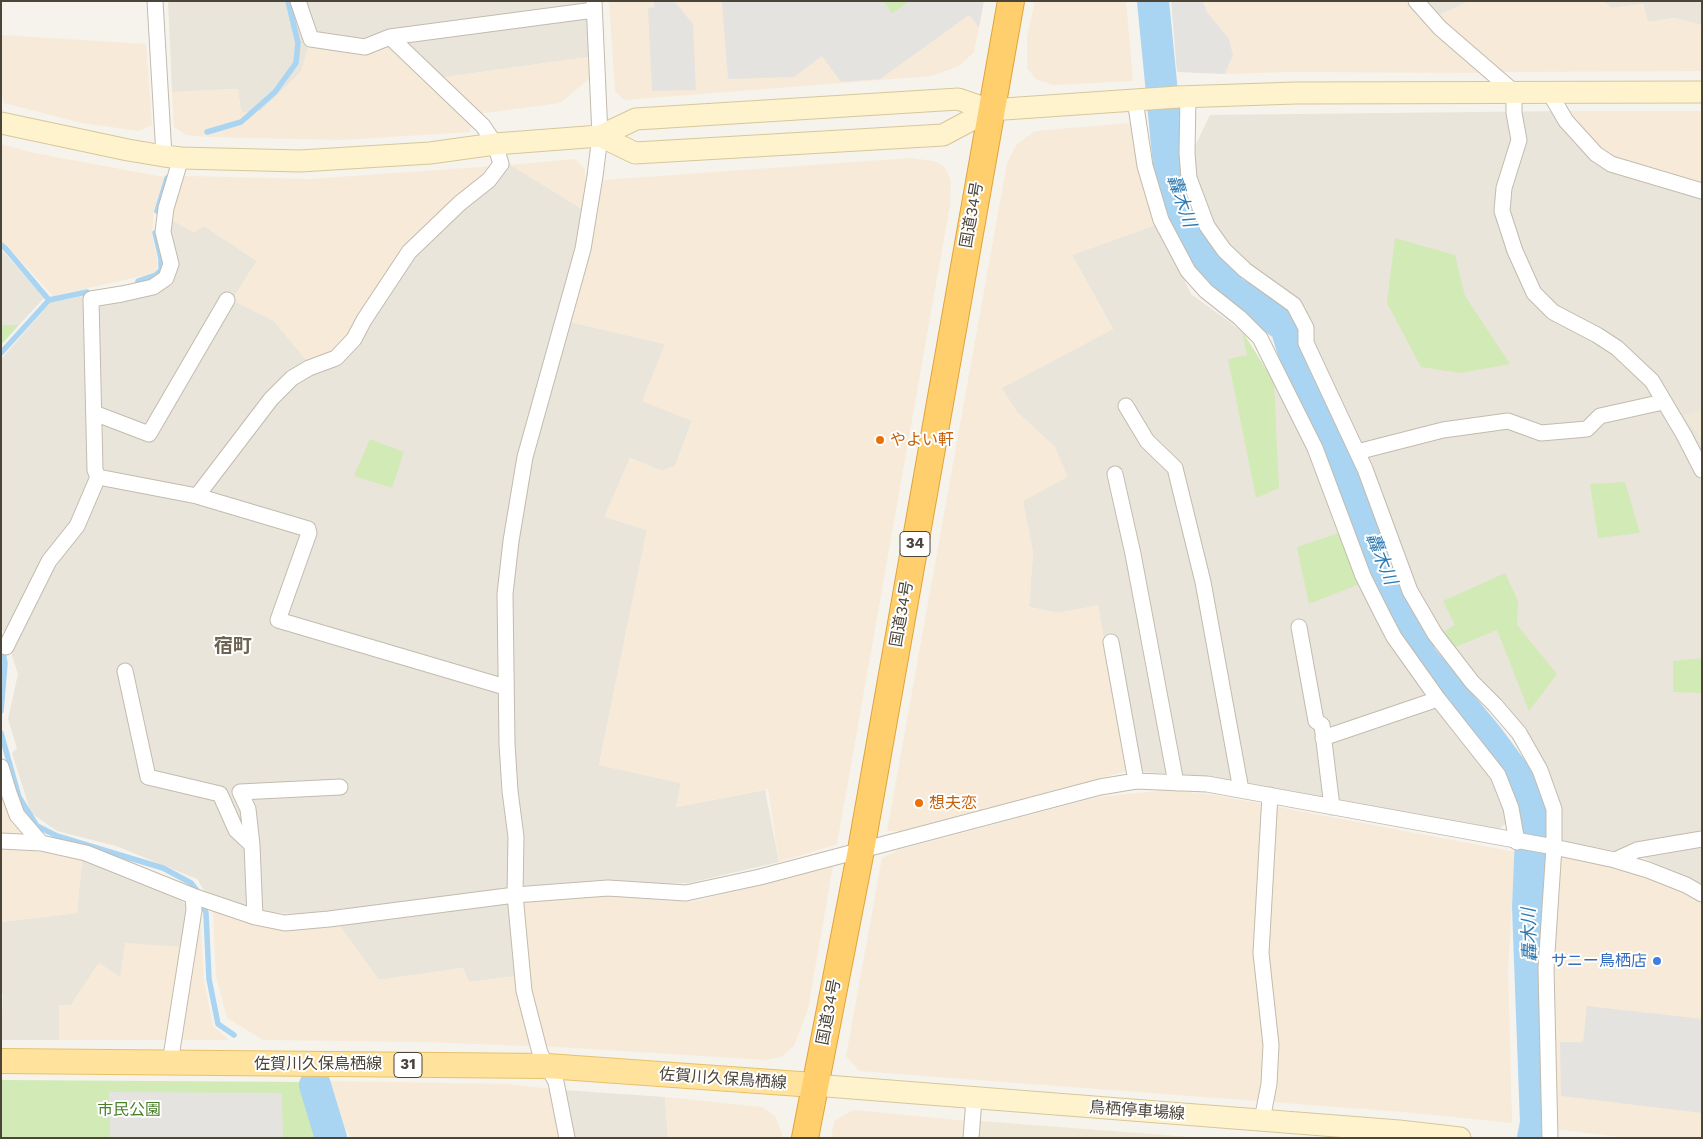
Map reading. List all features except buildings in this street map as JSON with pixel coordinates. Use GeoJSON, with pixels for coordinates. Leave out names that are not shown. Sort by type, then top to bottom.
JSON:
{"type":"FeatureCollection","features":[{"type":"Feature","properties":{"kind":"highway","name":"国道34号"},"geometry":{"type":"LineString","coordinates":[[805,1138],[861,850],[990,110],[1011,1]]}},
{"type":"Feature","properties":{"kind":"main road","name":"佐賀川久保鳥栖線"},"geometry":{"type":"LineString","coordinates":[[1,1061],[547,1066],[814,1085]]}},
{"type":"Feature","properties":{"kind":"street"},"geometry":{"type":"LineString","coordinates":[[6,647],[49,561],[77,526],[98,477],[95,470],[91,299],[153,287],[166,278],[171,264],[163,232],[173,157],[155,1]]}},
{"type":"Feature","properties":{"kind":"street"},"geometry":{"type":"LineString","coordinates":[[298,1],[310,39],[364,47],[390,37],[594,5],[600,136],[595,176],[583,249],[525,457],[511,541],[505,594],[505,687],[509,782],[516,836],[515,895],[524,991],[540,1053],[556,1082],[567,1138]]}},
{"type":"Feature","properties":{"kind":"street"},"geometry":{"type":"LineString","coordinates":[[1416,1],[1440,28],[1514,92],[1514,113],[1519,140],[1504,188],[1502,211],[1515,251],[1534,293],[1553,312],[1597,335],[1617,348],[1652,382],[1684,434],[1702,470]]}},
{"type":"Feature","properties":{"kind":"street"},"geometry":{"type":"LineString","coordinates":[[196,496],[271,399],[292,378],[309,368],[336,358],[354,340],[364,320],[409,252],[460,203],[489,180],[501,164],[495,144],[483,126],[390,37]]}},
{"type":"Feature","properties":{"kind":"street"},"geometry":{"type":"LineString","coordinates":[[1549,92],[1566,121],[1596,154],[1611,164],[1702,191]]}},
{"type":"Feature","properties":{"kind":"street"},"geometry":{"type":"LineString","coordinates":[[1,123],[128,150],[173,157],[300,161],[430,153],[495,144],[600,136],[636,119],[646,118],[958,99],[990,110],[1183,97],[1296,93],[1702,92]]}},
{"type":"Feature","properties":{"kind":"street"},"geometry":{"type":"LineString","coordinates":[[1183,97],[1189,178],[1208,226],[1224,250],[1245,270],[1294,305],[1306,328],[1306,343],[1357,452],[1410,591],[1435,634],[1472,682],[1495,704],[1518,733],[1540,770],[1554,809],[1554,847],[1546,968],[1550,1138]]}},
{"type":"Feature","properties":{"kind":"street"},"geometry":{"type":"LineString","coordinates":[[1139,100],[1145,166],[1161,220],[1188,271],[1206,291],[1240,318],[1260,338],[1315,448],[1363,576],[1394,638],[1438,700],[1498,775],[1520,842]]}},
{"type":"Feature","properties":{"kind":"street"},"geometry":{"type":"LineString","coordinates":[[600,136],[635,153],[943,135],[990,110]]}},
{"type":"Feature","properties":{"kind":"street"},"geometry":{"type":"LineString","coordinates":[[94,413],[149,434],[226,300]]}},
{"type":"Feature","properties":{"kind":"street"},"geometry":{"type":"LineString","coordinates":[[1357,452],[1443,430],[1508,421],[1541,433],[1587,429],[1600,416],[1663,402]]}},
{"type":"Feature","properties":{"kind":"street"},"geometry":{"type":"LineString","coordinates":[[1126,406],[1147,441],[1176,468],[1203,582],[1241,790]]}},
{"type":"Feature","properties":{"kind":"street"},"geometry":{"type":"LineString","coordinates":[[1116,474],[1176,783]]}},
{"type":"Feature","properties":{"kind":"street"},"geometry":{"type":"LineString","coordinates":[[98,477],[196,496],[308,529],[309,533],[278,620],[505,687]]}},
{"type":"Feature","properties":{"kind":"street"},"geometry":{"type":"LineString","coordinates":[[1299,627],[1316,721],[1322,725],[1332,807]]}},
{"type":"Feature","properties":{"kind":"street"},"geometry":{"type":"LineString","coordinates":[[1111,642],[1136,780]]}},
{"type":"Feature","properties":{"kind":"street"},"geometry":{"type":"LineString","coordinates":[[124,670],[148,777],[220,794],[236,830],[252,846]]}},
{"type":"Feature","properties":{"kind":"street"},"geometry":{"type":"LineString","coordinates":[[1323,738],[1438,700]]}},
{"type":"Feature","properties":{"kind":"street"},"geometry":{"type":"LineString","coordinates":[[1,767],[18,814],[41,843]]}},
{"type":"Feature","properties":{"kind":"street"},"geometry":{"type":"LineString","coordinates":[[1,841],[41,843],[86,853],[192,896],[255,917],[285,923],[515,895],[608,888],[686,893],[760,877],[1100,787],[1136,780],[1207,784],[1554,847],[1615,860],[1648,870],[1686,885],[1702,894]]}},
{"type":"Feature","properties":{"kind":"street"},"geometry":{"type":"LineString","coordinates":[[255,917],[252,846],[248,809],[240,792],[340,787]]}},
{"type":"Feature","properties":{"kind":"street"},"geometry":{"type":"LineString","coordinates":[[1262,1120],[1269,1084],[1271,1045],[1261,953],[1270,795]]}},
{"type":"Feature","properties":{"kind":"street"},"geometry":{"type":"LineString","coordinates":[[1615,860],[1637,850],[1702,839]]}},
{"type":"Feature","properties":{"kind":"street"},"geometry":{"type":"LineString","coordinates":[[170,1063],[194,910],[192,896]]}},
{"type":"Feature","properties":{"kind":"street","name":"鳥栖停車場線"},"geometry":{"type":"LineString","coordinates":[[814,1085],[1398,1131],[1460,1138]]}},
{"type":"Feature","properties":{"kind":"street"},"geometry":{"type":"LineString","coordinates":[[971,1138],[974,1098]]}},
{"type":"Feature","properties":{"kind":"shaded area"},"geometry":{"type":"Polygon","coordinates":[[[168,1],[584,1],[588,10],[589,57],[424,80],[387,47],[365,54],[309,45],[301,72],[261,111],[241,113],[238,89],[172,92],[168,1]]]}},
{"type":"Feature","properties":{"kind":"shaded area"},"geometry":{"type":"Polygon","coordinates":[[[609,1],[984,1],[974,52],[959,66],[931,76],[624,100],[615,91],[609,1]]]}},
{"type":"Feature","properties":{"kind":"shaded area"},"geometry":{"type":"Polygon","coordinates":[[[654,1],[674,1],[693,24],[696,90],[652,91],[648,8],[654,7],[654,1]]]}},
{"type":"Feature","properties":{"kind":"shaded area"},"geometry":{"type":"Polygon","coordinates":[[[722,1],[883,1],[892,14],[910,1],[984,1],[979,27],[969,15],[880,79],[841,82],[822,56],[794,77],[728,79],[722,1]]]}},
{"type":"Feature","properties":{"kind":"shaded area"},"geometry":{"type":"Polygon","coordinates":[[[1035,1],[1126,1],[1133,81],[1053,85],[1036,79],[1027,68],[1027,37],[1035,1]]]}},
{"type":"Feature","properties":{"kind":"shaded area"},"geometry":{"type":"Polygon","coordinates":[[[1171,1],[1203,1],[1207,12],[1229,39],[1233,55],[1225,74],[1177,72],[1171,1]]]}},
{"type":"Feature","properties":{"kind":"shaded area"},"geometry":{"type":"Polygon","coordinates":[[[1203,1],[1409,1],[1480,68],[1477,73],[1292,72],[1225,74],[1233,55],[1229,39],[1207,12],[1203,1]]]}},
{"type":"Feature","properties":{"kind":"shaded area"},"geometry":{"type":"Polygon","coordinates":[[[1420,1],[1470,1],[1434,18],[1420,1]]]}},
{"type":"Feature","properties":{"kind":"shaded area"},"geometry":{"type":"Polygon","coordinates":[[[1470,1],[1603,1],[1612,8],[1643,4],[1648,22],[1674,18],[1702,25],[1702,71],[1496,72],[1434,18],[1470,1]]]}},
{"type":"Feature","properties":{"kind":"shaded area"},"geometry":{"type":"Polygon","coordinates":[[[1603,1],[1702,1],[1702,25],[1674,18],[1648,22],[1643,4],[1612,8],[1603,1]]]}},
{"type":"Feature","properties":{"kind":"shaded area"},"geometry":{"type":"Polygon","coordinates":[[[1,35],[146,44],[152,125],[139,131],[82,123],[4,103],[1,90],[1,35]]]}},
{"type":"Feature","properties":{"kind":"shaded area"},"geometry":{"type":"Polygon","coordinates":[[[309,45],[365,54],[387,46],[424,80],[589,57],[589,79],[560,103],[477,114],[469,132],[341,140],[209,137],[186,135],[174,127],[172,92],[238,89],[241,113],[261,111],[301,72],[309,45]]]}},
{"type":"Feature","properties":{"kind":"shaded area"},"geometry":{"type":"Polygon","coordinates":[[[1565,111],[1702,187],[1702,411],[1684,415],[1702,438],[1702,884],[1639,856],[1561,840],[1559,809],[1498,699],[1453,648],[1426,607],[1311,338],[1312,324],[1296,297],[1247,263],[1216,228],[1196,179],[1194,148],[1210,115],[1565,111]]]}},
{"type":"Feature","properties":{"kind":"shaded area"},"geometry":{"type":"Polygon","coordinates":[[[1565,111],[1702,111],[1702,187],[1601,154],[1565,111]]]}},
{"type":"Feature","properties":{"kind":"shaded area"},"geometry":{"type":"Polygon","coordinates":[[[1132,123],[1158,224],[1072,255],[1113,329],[1002,388],[1017,412],[1055,447],[1068,477],[1023,501],[1033,553],[1029,607],[1058,613],[1098,605],[1127,771],[900,831],[887,831],[1007,163],[1017,144],[1035,131],[1132,123]]]}},
{"type":"Feature","properties":{"kind":"shaded area"},"geometry":{"type":"Polygon","coordinates":[[[1,144],[34,153],[164,177],[154,211],[152,235],[158,263],[155,273],[53,296],[8,247],[1,242],[1,144]]]}},
{"type":"Feature","properties":{"kind":"shaded area"},"geometry":{"type":"Polygon","coordinates":[[[910,158],[934,161],[945,167],[951,181],[950,205],[837,844],[779,862],[768,789],[676,807],[681,783],[599,765],[647,530],[604,517],[630,458],[662,471],[675,466],[692,421],[642,401],[665,344],[570,322],[592,246],[603,180],[910,158]]]}},
{"type":"Feature","properties":{"kind":"shaded area"},"geometry":{"type":"Polygon","coordinates":[[[575,159],[585,169],[585,211],[510,165],[575,159]]]}},
{"type":"Feature","properties":{"kind":"shaded area"},"geometry":{"type":"Polygon","coordinates":[[[510,164],[585,211],[520,462],[499,589],[501,787],[512,837],[509,892],[304,915],[270,912],[207,895],[197,879],[116,846],[57,831],[31,813],[12,753],[17,748],[8,719],[18,674],[1,628],[1,359],[51,302],[152,284],[175,261],[168,218],[204,226],[257,261],[232,300],[274,321],[309,363],[403,253],[496,166],[510,164]]]}},
{"type":"Feature","properties":{"kind":"shaded area"},"geometry":{"type":"Polygon","coordinates":[[[496,166],[444,209],[347,340],[331,357],[309,363],[274,321],[232,300],[257,261],[204,226],[194,233],[168,218],[183,176],[309,179],[496,166]]]}},
{"type":"Feature","properties":{"kind":"shaded area"},"geometry":{"type":"Polygon","coordinates":[[[1158,224],[1191,294],[1242,331],[1274,382],[1322,477],[1360,584],[1386,639],[1492,777],[1509,821],[1498,830],[1206,776],[1127,771],[1098,606],[1058,613],[1029,607],[1033,553],[1023,501],[1055,447],[1017,412],[1001,388],[1113,329],[1072,255],[1158,224]]]}},
{"type":"Feature","properties":{"kind":"shaded area"},"geometry":{"type":"Polygon","coordinates":[[[1,249],[44,298],[19,325],[1,325],[1,249]]]}},
{"type":"Feature","properties":{"kind":"shaded area"},"geometry":{"type":"Polygon","coordinates":[[[570,322],[665,344],[692,421],[675,466],[662,471],[630,458],[605,517],[647,530],[599,765],[681,783],[676,807],[765,790],[779,862],[689,883],[520,888],[514,773],[511,592],[532,456],[570,322]]]}},
{"type":"Feature","properties":{"kind":"shaded area"},"geometry":{"type":"Polygon","coordinates":[[[1702,411],[1702,438],[1684,415],[1702,411]]]}},
{"type":"Feature","properties":{"kind":"shaded area"},"geometry":{"type":"Polygon","coordinates":[[[1,787],[6,806],[23,836],[1,836],[1,787]]]}},
{"type":"Feature","properties":{"kind":"shaded area"},"geometry":{"type":"Polygon","coordinates":[[[1167,790],[1215,795],[1515,852],[1508,968],[1512,1123],[1404,1112],[859,1071],[846,1056],[882,858],[898,850],[1098,797],[1167,790]]]}},
{"type":"Feature","properties":{"kind":"shaded area"},"geometry":{"type":"Polygon","coordinates":[[[1,849],[25,849],[82,860],[77,913],[1,922],[1,849]]]}},
{"type":"Feature","properties":{"kind":"shaded area"},"geometry":{"type":"Polygon","coordinates":[[[1557,855],[1647,875],[1702,903],[1702,1138],[1628,1138],[1555,1129],[1550,964],[1557,855]]]}},
{"type":"Feature","properties":{"kind":"shaded area"},"geometry":{"type":"Polygon","coordinates":[[[82,860],[174,895],[189,907],[183,947],[120,978],[99,963],[71,1005],[59,1005],[59,1040],[1,1040],[3,994],[1,993],[1,922],[77,913],[82,860]]]}},
{"type":"Feature","properties":{"kind":"shaded area"},"geometry":{"type":"Polygon","coordinates":[[[833,866],[808,1009],[794,1046],[781,1057],[765,1060],[543,1046],[530,991],[520,901],[608,893],[692,902],[833,866]]]}},
{"type":"Feature","properties":{"kind":"shaded area"},"geometry":{"type":"Polygon","coordinates":[[[509,902],[518,976],[469,982],[463,968],[379,980],[339,925],[509,902]]]}},
{"type":"Feature","properties":{"kind":"shaded area"},"geometry":{"type":"Polygon","coordinates":[[[213,911],[284,931],[339,925],[379,980],[463,968],[469,982],[518,976],[532,1041],[528,1046],[424,1042],[263,1040],[227,1018],[216,976],[213,911]]]}},
{"type":"Feature","properties":{"kind":"shaded area"},"geometry":{"type":"Polygon","coordinates":[[[200,912],[204,981],[213,1026],[229,1040],[180,1040],[200,912]]]}},
{"type":"Feature","properties":{"kind":"shaded area"},"geometry":{"type":"Polygon","coordinates":[[[125,943],[183,947],[169,1040],[59,1040],[59,1005],[71,1005],[99,963],[120,977],[125,943]]]}},
{"type":"Feature","properties":{"kind":"shaded area"},"geometry":{"type":"Polygon","coordinates":[[[1587,1006],[1702,1019],[1702,1113],[1561,1096],[1560,1042],[1583,1042],[1587,1006]]]}},
{"type":"Feature","properties":{"kind":"shaded area"},"geometry":{"type":"Polygon","coordinates":[[[331,1081],[506,1084],[552,1089],[561,1138],[351,1138],[344,1126],[331,1081]]]}},
{"type":"Feature","properties":{"kind":"shaded area"},"geometry":{"type":"Polygon","coordinates":[[[563,1090],[665,1097],[668,1138],[573,1138],[563,1090]]]}},
{"type":"Feature","properties":{"kind":"shaded area"},"geometry":{"type":"Polygon","coordinates":[[[109,1092],[282,1093],[283,1138],[110,1138],[109,1092]]]}},
{"type":"Feature","properties":{"kind":"shaded area"},"geometry":{"type":"Polygon","coordinates":[[[665,1097],[762,1107],[775,1116],[782,1133],[781,1138],[668,1138],[665,1097]]]}},
{"type":"Feature","properties":{"kind":"shaded area"},"geometry":{"type":"Polygon","coordinates":[[[853,1110],[968,1121],[966,1138],[831,1138],[834,1121],[853,1110]]]}},
{"type":"Feature","properties":{"kind":"shaded area"},"geometry":{"type":"Polygon","coordinates":[[[980,1121],[1204,1138],[979,1138],[980,1121]]]}},
{"type":"Feature","properties":{"kind":"green space"},"geometry":{"type":"Polygon","coordinates":[[[883,1],[910,1],[892,14],[883,1]]]}},
{"type":"Feature","properties":{"kind":"green space"},"geometry":{"type":"Polygon","coordinates":[[[1395,238],[1455,255],[1465,296],[1510,364],[1461,373],[1421,367],[1387,303],[1395,238]]]}},
{"type":"Feature","properties":{"kind":"green space"},"geometry":{"type":"Polygon","coordinates":[[[1,325],[19,325],[1,345],[1,325]]]}},
{"type":"Feature","properties":{"kind":"green space"},"geometry":{"type":"Polygon","coordinates":[[[1242,331],[1274,382],[1279,488],[1256,498],[1228,359],[1247,355],[1242,331]]]}},
{"type":"Feature","properties":{"kind":"green space"},"geometry":{"type":"Polygon","coordinates":[[[370,439],[404,452],[392,488],[354,476],[370,439]]]}},
{"type":"Feature","properties":{"kind":"green space"},"geometry":{"type":"Polygon","coordinates":[[[1625,482],[1640,533],[1598,538],[1590,484],[1625,482]]]}},
{"type":"Feature","properties":{"kind":"green space"},"geometry":{"type":"Polygon","coordinates":[[[1342,532],[1360,584],[1309,604],[1297,547],[1342,532]]]}},
{"type":"Feature","properties":{"kind":"green space"},"geometry":{"type":"Polygon","coordinates":[[[1505,573],[1518,601],[1517,625],[1557,674],[1529,711],[1497,630],[1453,648],[1441,633],[1455,625],[1443,601],[1505,573]]]}},
{"type":"Feature","properties":{"kind":"green space"},"geometry":{"type":"Polygon","coordinates":[[[1702,658],[1702,693],[1673,692],[1673,661],[1702,658]]]}},
{"type":"Feature","properties":{"kind":"green space","name":"市民公園"},"geometry":{"type":"Polygon","coordinates":[[[1,1080],[309,1082],[326,1138],[1,1138],[1,1080]]]}},
{"type":"Feature","properties":{"kind":"waterway"},"geometry":{"type":"LineString","coordinates":[[207,132],[241,122],[275,92],[296,63],[298,43],[288,1]]}},
{"type":"Feature","properties":{"kind":"waterway","name":"轟木川"},"geometry":{"type":"LineString","coordinates":[[1153,1],[1170,175],[1188,228],[1231,291],[1260,308],[1286,327],[1297,363],[1345,468],[1421,657],[1487,736],[1518,778],[1532,816],[1528,907],[1536,1123],[1533,1138]]}},
{"type":"Feature","properties":{"kind":"waterway"},"geometry":{"type":"LineString","coordinates":[[157,211],[167,178]]}},
{"type":"Feature","properties":{"kind":"waterway"},"geometry":{"type":"LineString","coordinates":[[138,281],[156,275],[161,270],[161,259],[155,233]]}},
{"type":"Feature","properties":{"kind":"waterway"},"geometry":{"type":"LineString","coordinates":[[1,245],[49,300]]}},
{"type":"Feature","properties":{"kind":"waterway"},"geometry":{"type":"LineString","coordinates":[[1,353],[49,300],[87,292]]}},
{"type":"Feature","properties":{"kind":"waterway"},"geometry":{"type":"LineString","coordinates":[[1,711],[5,663],[2,648]]}},
{"type":"Feature","properties":{"kind":"waterway"},"geometry":{"type":"LineString","coordinates":[[1,733],[19,797],[37,826],[57,836],[163,868],[191,883],[198,892],[206,913],[209,979],[218,1024],[234,1035]]}},
{"type":"Feature","properties":{"kind":"waterway"},"geometry":{"type":"LineString","coordinates":[[315,1085],[331,1138]]}},
{"type":"Feature","properties":{"kind":"place","name":"やよい軒"},"geometry":{"type":"Point","coordinates":[880,440]}},
{"type":"Feature","properties":{"kind":"place","name":"想夫恋"},"geometry":{"type":"Point","coordinates":[919,803]}},
{"type":"Feature","properties":{"kind":"place","name":"サニー鳥栖店"},"geometry":{"type":"Point","coordinates":[1657,961]}},
{"type":"Feature","properties":{"kind":"district","name":"宿町"},"geometry":{"type":"Point","coordinates":[233,646]}}]}
